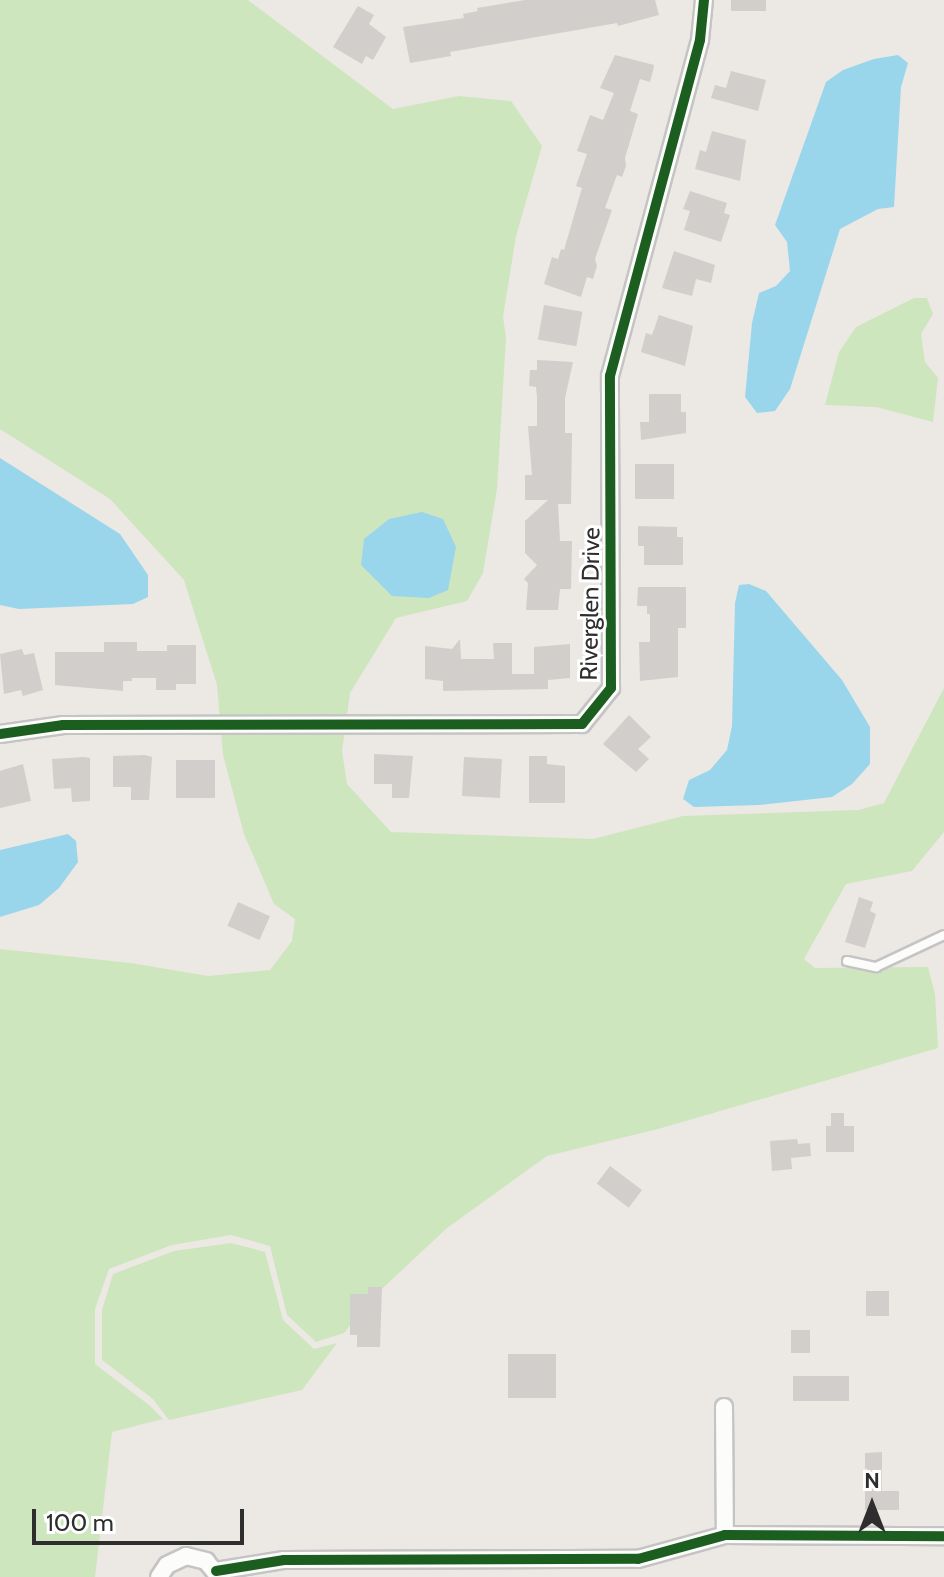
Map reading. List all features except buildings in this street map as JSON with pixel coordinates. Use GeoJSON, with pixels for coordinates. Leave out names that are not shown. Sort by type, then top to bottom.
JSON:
{"type":"FeatureCollection","features":[{"type":"Feature","properties":{"kind":"street","name":"Riverglen Drive"},"geometry":{"type":"LineString","coordinates":[[0,734],[63,725],[582,724],[611,688],[610,376],[700,40],[704,0]]}},
{"type":"Feature","properties":{"kind":"street"},"geometry":{"type":"LineString","coordinates":[[724,1407],[725,1535]]}},
{"type":"Feature","properties":{"kind":"street"},"geometry":{"type":"LineString","coordinates":[[159,1577],[167,1565],[186,1556],[206,1561],[217,1574],[284,1560],[638,1559],[725,1535],[944,1536]]}},
{"type":"Feature","properties":{"kind":"lane"},"geometry":{"type":"LineString","coordinates":[[847,961],[876,967],[944,935]]}},
{"type":"Feature","properties":{"kind":"green space"},"geometry":{"type":"Polygon","coordinates":[[[0,0],[248,0],[393,109],[459,96],[511,101],[542,146],[516,236],[503,317],[506,337],[497,489],[483,573],[467,601],[396,618],[350,693],[342,751],[347,784],[391,832],[593,839],[683,816],[858,810],[884,803],[944,688],[944,832],[912,871],[846,884],[804,959],[815,968],[928,967],[935,994],[938,1048],[658,1129],[547,1156],[447,1228],[370,1300],[344,1333],[316,1342],[287,1315],[270,1246],[231,1235],[172,1245],[109,1269],[95,1309],[95,1364],[163,1419],[112,1432],[95,1577],[0,1577],[0,949],[131,963],[208,976],[270,970],[292,941],[295,919],[274,904],[244,834],[223,755],[217,685],[184,580],[110,499],[0,429],[0,0]]]}},
{"type":"Feature","properties":{"kind":"green space"},"geometry":{"type":"Polygon","coordinates":[[[914,298],[927,298],[933,314],[921,334],[925,362],[938,378],[933,422],[876,407],[825,405],[839,352],[856,327],[914,298]]]}},
{"type":"Feature","properties":{"kind":"green space"},"geometry":{"type":"Polygon","coordinates":[[[231,1243],[265,1252],[283,1320],[314,1349],[337,1343],[302,1390],[169,1420],[153,1399],[102,1360],[102,1310],[113,1274],[174,1251],[231,1243]]]}},
{"type":"Feature","properties":{"kind":"water"},"geometry":{"type":"Polygon","coordinates":[[[898,55],[908,63],[901,87],[894,207],[878,209],[840,229],[790,389],[775,411],[757,413],[745,397],[752,323],[759,293],[776,286],[790,271],[787,242],[775,225],[826,82],[843,70],[874,59],[898,55]]]}},
{"type":"Feature","properties":{"kind":"water"},"geometry":{"type":"Polygon","coordinates":[[[0,458],[120,534],[148,575],[148,597],[133,604],[19,609],[0,605],[0,458]]]}},
{"type":"Feature","properties":{"kind":"water"},"geometry":{"type":"Polygon","coordinates":[[[422,512],[443,519],[456,547],[448,590],[429,598],[392,596],[361,565],[364,539],[389,519],[422,512]]]}},
{"type":"Feature","properties":{"kind":"water"},"geometry":{"type":"Polygon","coordinates":[[[749,584],[766,591],[842,680],[870,727],[870,764],[852,784],[832,797],[759,805],[694,807],[683,799],[689,780],[710,770],[727,750],[732,726],[735,603],[739,585],[749,584]]]}},
{"type":"Feature","properties":{"kind":"water"},"geometry":{"type":"Polygon","coordinates":[[[68,834],[76,841],[78,862],[59,888],[39,905],[0,917],[0,850],[68,834]]]}},
{"type":"Feature","properties":{"kind":"cycle path"},"geometry":{"type":"LineString","coordinates":[[0,734],[63,725],[582,724],[611,688],[610,376],[700,40],[704,0]]}},
{"type":"Feature","properties":{"kind":"cycle path"},"geometry":{"type":"LineString","coordinates":[[216,1571],[284,1560],[638,1559],[725,1535],[944,1536]]}}]}
